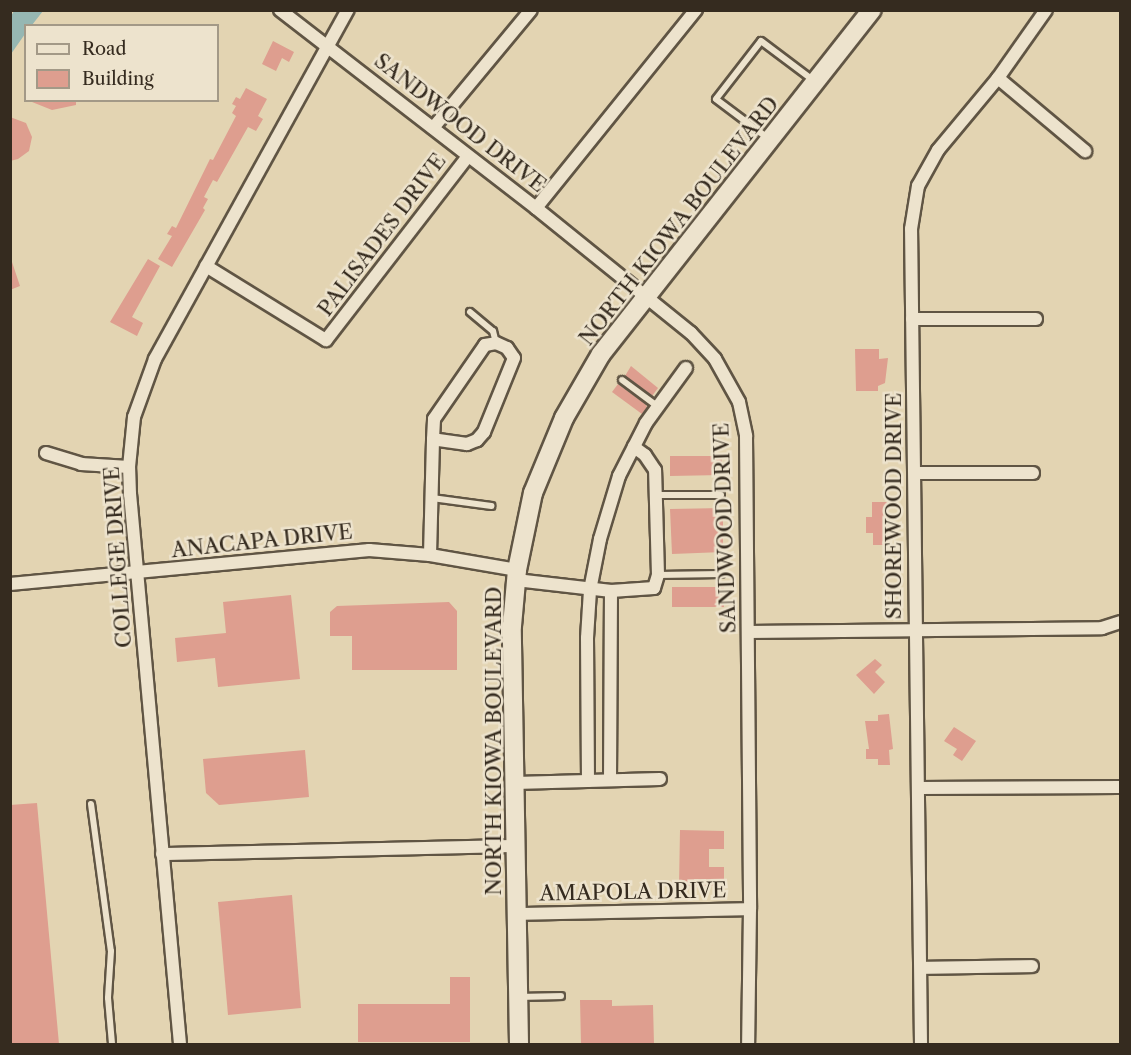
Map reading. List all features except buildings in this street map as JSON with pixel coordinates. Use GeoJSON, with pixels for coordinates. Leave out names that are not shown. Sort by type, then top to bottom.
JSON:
{"type":"FeatureCollection","features":[{"type":"Feature","properties":{"kind":"street","name":"SANDWOOD DRIVE"},"geometry":{"type":"LineString","coordinates":[[280,10],[536,208],[691,333],[715,359],[738,402],[746,436],[750,909],[748,1044]]}},
{"type":"Feature","properties":{"kind":"street","name":"COLLEGE DRIVE"},"geometry":{"type":"LineString","coordinates":[[180,1044],[129,467],[134,417],[155,360],[348,10]]}},
{"type":"Feature","properties":{"kind":"street","name":"PALISADES DRIVE"},"geometry":{"type":"LineString","coordinates":[[433,128],[531,10]]}},
{"type":"Feature","properties":{"kind":"street"},"geometry":{"type":"LineString","coordinates":[[536,208],[696,10]]}},
{"type":"Feature","properties":{"kind":"street","name":"NORTH KIOWA BOULEVARD"},"geometry":{"type":"LineString","coordinates":[[519,1044],[512,626],[516,575],[533,494],[564,417],[601,354],[872,10]]}},
{"type":"Feature","properties":{"kind":"street","name":"SHOREWOOD DRIVE"},"geometry":{"type":"LineString","coordinates":[[921,1044],[919,788],[914,632],[915,473],[911,229],[918,186],[938,150],[998,78],[1046,10]]}},
{"type":"Feature","properties":{"kind":"street"},"geometry":{"type":"LineString","coordinates":[[998,78],[1085,151]]}},
{"type":"Feature","properties":{"kind":"street","name":"PALISADES DRIVE"},"geometry":{"type":"LineString","coordinates":[[206,266],[326,340],[468,156]]}},
{"type":"Feature","properties":{"kind":"street"},"geometry":{"type":"LineString","coordinates":[[912,320],[1036,319]]}},
{"type":"Feature","properties":{"kind":"street"},"geometry":{"type":"LineString","coordinates":[[430,555],[433,439],[434,419],[485,345],[496,343],[507,348],[514,358],[484,432],[477,440],[467,444],[433,439]]}},
{"type":"Feature","properties":{"kind":"street"},"geometry":{"type":"LineString","coordinates":[[588,781],[587,638],[590,590],[612,496],[634,447],[657,406],[686,368]]}},
{"type":"Feature","properties":{"kind":"street"},"geometry":{"type":"LineString","coordinates":[[634,447],[645,455],[655,470],[657,575]]}},
{"type":"Feature","properties":{"kind":"street"},"geometry":{"type":"LineString","coordinates":[[46,453],[81,464],[129,467]]}},
{"type":"Feature","properties":{"kind":"street"},"geometry":{"type":"LineString","coordinates":[[915,473],[1033,473]]}},
{"type":"Feature","properties":{"kind":"street","name":"ANACAPA DRIVE"},"geometry":{"type":"LineString","coordinates":[[10,584],[369,549],[430,555],[590,590],[654,588],[657,575]]}},
{"type":"Feature","properties":{"kind":"street"},"geometry":{"type":"LineString","coordinates":[[610,780],[611,591]]}},
{"type":"Feature","properties":{"kind":"street"},"geometry":{"type":"LineString","coordinates":[[748,632],[914,632],[1102,628],[1120,622]]}},
{"type":"Feature","properties":{"kind":"street"},"geometry":{"type":"LineString","coordinates":[[515,783],[660,779]]}},
{"type":"Feature","properties":{"kind":"street"},"geometry":{"type":"LineString","coordinates":[[919,788],[1120,787]]}},
{"type":"Feature","properties":{"kind":"street"},"geometry":{"type":"LineString","coordinates":[[162,854],[516,846]]}},
{"type":"Feature","properties":{"kind":"street","name":"AMAPOLA DRIVE"},"geometry":{"type":"LineString","coordinates":[[517,914],[750,909]]}},
{"type":"Feature","properties":{"kind":"street"},"geometry":{"type":"LineString","coordinates":[[921,968],[1032,966]]}},
{"type":"Feature","properties":{"kind":"lane"},"geometry":{"type":"LineString","coordinates":[[771,140],[716,99],[761,41],[816,83]]}},
{"type":"Feature","properties":{"kind":"lane"},"geometry":{"type":"LineString","coordinates":[[470,312],[492,331],[496,343]]}},
{"type":"Feature","properties":{"kind":"lane"},"geometry":{"type":"LineString","coordinates":[[622,380],[657,406]]}},
{"type":"Feature","properties":{"kind":"lane"},"geometry":{"type":"LineString","coordinates":[[657,495],[721,495]]}},
{"type":"Feature","properties":{"kind":"lane"},"geometry":{"type":"LineString","coordinates":[[432,498],[491,506]]}},
{"type":"Feature","properties":{"kind":"lane"},"geometry":{"type":"LineString","coordinates":[[657,575],[721,574]]}},
{"type":"Feature","properties":{"kind":"lane"},"geometry":{"type":"LineString","coordinates":[[91,804],[111,951],[108,998],[112,1044]]}},
{"type":"Feature","properties":{"kind":"lane"},"geometry":{"type":"LineString","coordinates":[[518,997],[561,996]]}},
{"type":"Feature","properties":{"kind":"water"},"geometry":{"type":"Polygon","coordinates":[[[14,11],[43,11],[33,24],[24,24],[24,35],[11,54],[11,16],[14,11]]]}}]}
